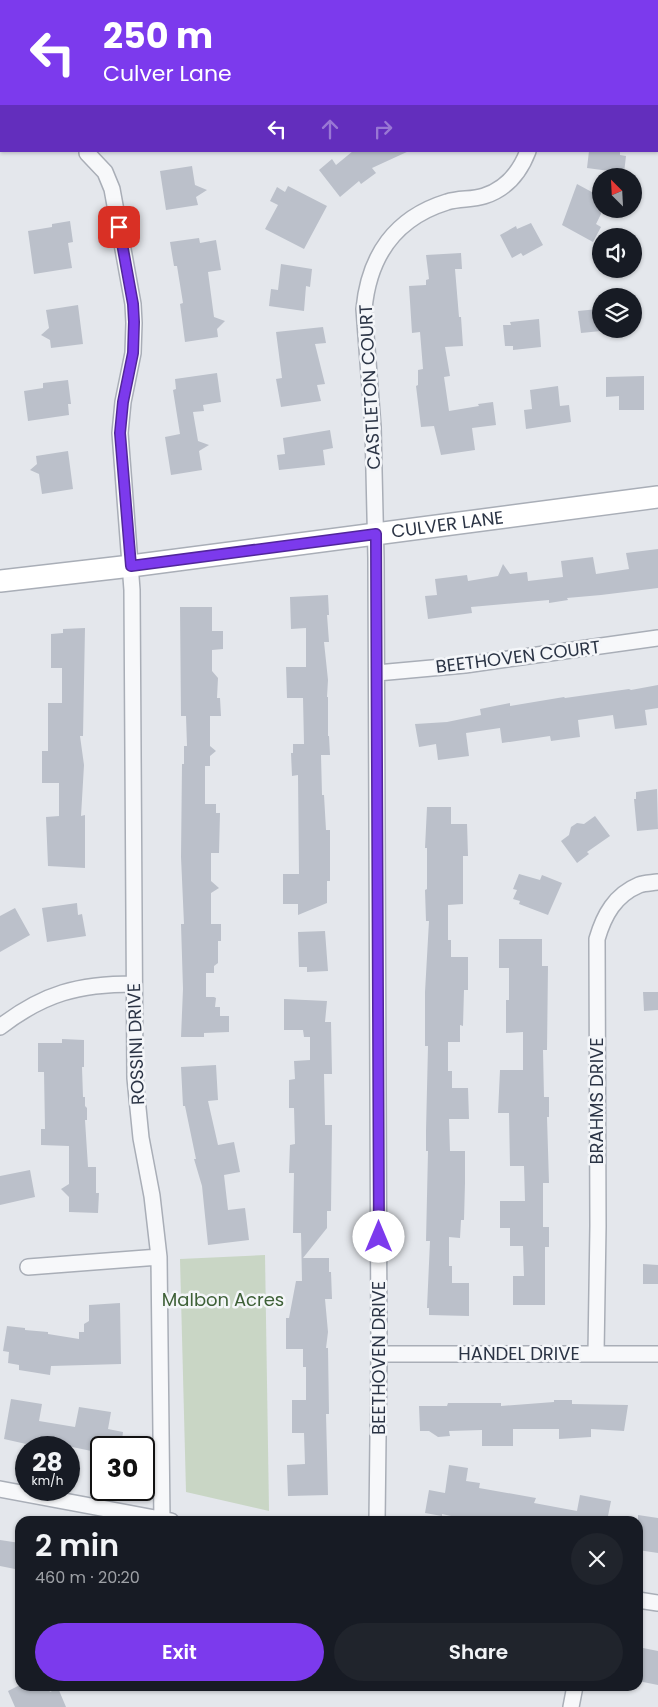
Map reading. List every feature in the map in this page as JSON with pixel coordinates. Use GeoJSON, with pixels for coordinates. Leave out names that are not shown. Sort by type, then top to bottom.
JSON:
{"type":"FeatureCollection","features":[{"type":"Feature","properties":{"kind":"street","name":"CASTLETON COURT"},"geometry":{"type":"LineString","coordinates":[[376,534],[373,427],[364,308],[370,273],[380,253],[393,234],[409,219],[424,210],[448,201],[484,196],[499,189],[513,178],[528,152]]}},
{"type":"Feature","properties":{"kind":"street","name":"ROSSINI DRIVE"},"geometry":{"type":"LineString","coordinates":[[87,153],[104,172],[112,189],[133,304],[133,353],[123,402],[120,433],[131,566],[134,694],[136,1088],[141,1138],[152,1196],[159,1257],[167,1516]]}},
{"type":"Feature","properties":{"kind":"street","name":"CULVER LANE"},"geometry":{"type":"LineString","coordinates":[[0,581],[131,566],[658,497]]}},
{"type":"Feature","properties":{"kind":"street","name":"BEETHOVEN DRIVE"},"geometry":{"type":"LineString","coordinates":[[376,534],[379,1354],[377,1516]]}},
{"type":"Feature","properties":{"kind":"street","name":"BEETHOVEN COURT"},"geometry":{"type":"LineString","coordinates":[[378,673],[464,665],[658,638]]}},
{"type":"Feature","properties":{"kind":"street","name":"BRAHMS DRIVE"},"geometry":{"type":"LineString","coordinates":[[596,1354],[598,1226],[597,939],[602,921],[611,906],[624,893],[640,884],[658,882]]}},
{"type":"Feature","properties":{"kind":"street"},"geometry":{"type":"LineString","coordinates":[[0,1026],[16,1014],[41,1000],[62,992],[90,986],[134,984]]}},
{"type":"Feature","properties":{"kind":"street"},"geometry":{"type":"LineString","coordinates":[[28,1268],[159,1257]]}},
{"type":"Feature","properties":{"kind":"street","name":"HANDEL DRIVE"},"geometry":{"type":"LineString","coordinates":[[379,1354],[658,1354]]}},
{"type":"Feature","properties":{"kind":"street"},"geometry":{"type":"LineString","coordinates":[[0,1489],[145,1516]]}},
{"type":"Feature","properties":{"kind":"street"},"geometry":{"type":"LineString","coordinates":[[643,1601],[658,1604]]}},
{"type":"Feature","properties":{"kind":"street"},"geometry":{"type":"LineString","coordinates":[[571,1707],[574,1691]]}},
{"type":"Feature","properties":{"kind":"green space","name":"Malbon Acres"},"geometry":{"type":"Polygon","coordinates":[[[265,1255],[269,1511],[186,1492],[180,1259],[265,1255]]]}},
{"type":"Feature","properties":{"kind":"building"},"geometry":{"type":"Polygon","coordinates":[[[352,152],[407,152],[372,168],[376,173],[361,184],[359,181],[340,197],[319,170],[332,159],[336,165],[352,152]]]}},
{"type":"Feature","properties":{"kind":"building"},"geometry":{"type":"Polygon","coordinates":[[[589,152],[620,152],[620,155],[626,156],[625,168],[587,168],[589,152]]]}},
{"type":"Feature","properties":{"kind":"building"},"geometry":{"type":"Polygon","coordinates":[[[192,166],[195,185],[207,190],[196,197],[198,205],[166,210],[160,171],[192,166]]]}},
{"type":"Feature","properties":{"kind":"building"},"geometry":{"type":"Polygon","coordinates":[[[577,184],[592,192],[592,218],[599,218],[596,224],[601,227],[592,228],[592,241],[562,225],[577,184]]]}},
{"type":"Feature","properties":{"kind":"building"},"geometry":{"type":"Polygon","coordinates":[[[288,186],[327,206],[304,249],[265,229],[278,205],[270,201],[277,187],[285,192],[288,186]]]}},
{"type":"Feature","properties":{"kind":"building"},"geometry":{"type":"Polygon","coordinates":[[[70,221],[73,242],[68,243],[72,268],[34,274],[28,231],[52,227],[52,224],[70,221]]]}},
{"type":"Feature","properties":{"kind":"building"},"geometry":{"type":"Polygon","coordinates":[[[531,223],[543,245],[523,256],[521,253],[512,258],[500,235],[516,226],[517,229],[531,223]]]}},
{"type":"Feature","properties":{"kind":"building"},"geometry":{"type":"Polygon","coordinates":[[[199,238],[200,243],[216,240],[221,270],[208,272],[214,317],[225,321],[217,329],[218,337],[185,342],[180,304],[183,303],[177,266],[174,266],[170,242],[199,238]]]}},
{"type":"Feature","properties":{"kind":"building"},"geometry":{"type":"Polygon","coordinates":[[[461,253],[462,269],[455,269],[463,346],[445,347],[450,376],[444,377],[449,411],[493,402],[496,425],[472,428],[475,450],[441,455],[434,426],[421,427],[416,386],[418,385],[418,370],[423,369],[420,332],[412,333],[409,286],[426,285],[426,280],[429,279],[426,255],[461,253]]]}},
{"type":"Feature","properties":{"kind":"building"},"geometry":{"type":"Polygon","coordinates":[[[281,264],[312,269],[310,287],[306,286],[304,311],[269,306],[271,289],[278,290],[281,264]]]}},
{"type":"Feature","properties":{"kind":"building"},"geometry":{"type":"Polygon","coordinates":[[[78,305],[83,344],[51,348],[50,340],[41,335],[49,328],[46,310],[78,305]]]}},
{"type":"Feature","properties":{"kind":"building"},"geometry":{"type":"Polygon","coordinates":[[[592,310],[592,332],[581,333],[578,311],[592,310]]]}},
{"type":"Feature","properties":{"kind":"building"},"geometry":{"type":"Polygon","coordinates":[[[539,319],[541,347],[513,350],[513,346],[505,346],[503,325],[511,325],[510,322],[539,319]]]}},
{"type":"Feature","properties":{"kind":"building"},"geometry":{"type":"Polygon","coordinates":[[[323,327],[326,343],[315,344],[325,384],[317,385],[321,401],[281,407],[276,379],[282,378],[276,332],[323,327]]]}},
{"type":"Feature","properties":{"kind":"building"},"geometry":{"type":"Polygon","coordinates":[[[217,373],[221,402],[203,405],[204,411],[193,412],[198,441],[209,445],[199,451],[202,470],[171,475],[165,437],[180,434],[173,390],[176,389],[175,379],[217,373]]]}},
{"type":"Feature","properties":{"kind":"building"},"geometry":{"type":"Polygon","coordinates":[[[644,376],[644,410],[619,410],[619,396],[606,397],[606,377],[644,376]]]}},
{"type":"Feature","properties":{"kind":"building"},"geometry":{"type":"Polygon","coordinates":[[[68,380],[71,404],[68,404],[69,415],[28,421],[24,391],[43,388],[43,383],[68,380]]]}},
{"type":"Feature","properties":{"kind":"building"},"geometry":{"type":"Polygon","coordinates":[[[558,386],[560,406],[569,405],[571,422],[526,429],[524,410],[532,409],[530,390],[558,386]]]}},
{"type":"Feature","properties":{"kind":"building"},"geometry":{"type":"Polygon","coordinates":[[[330,430],[333,448],[323,450],[325,465],[279,470],[277,455],[285,454],[283,438],[330,430]]]}},
{"type":"Feature","properties":{"kind":"building"},"geometry":{"type":"Polygon","coordinates":[[[68,451],[73,489],[42,494],[39,474],[30,470],[37,464],[36,456],[68,451]]]}},
{"type":"Feature","properties":{"kind":"building"},"geometry":{"type":"Polygon","coordinates":[[[658,549],[658,588],[567,598],[568,600],[549,603],[549,600],[471,607],[472,613],[428,619],[425,596],[437,595],[435,579],[467,575],[468,581],[498,576],[503,564],[510,574],[527,572],[528,581],[563,577],[561,561],[593,557],[596,574],[629,569],[626,553],[658,549]]]}},
{"type":"Feature","properties":{"kind":"building"},"geometry":{"type":"Polygon","coordinates":[[[328,595],[329,642],[324,642],[328,680],[330,755],[321,755],[322,795],[324,795],[326,830],[330,830],[330,881],[327,881],[327,903],[298,915],[298,904],[283,904],[283,874],[299,874],[298,775],[292,776],[291,753],[293,753],[293,744],[304,744],[303,698],[287,698],[286,667],[306,667],[306,628],[291,629],[290,597],[328,595]]]}},
{"type":"Feature","properties":{"kind":"building"},"geometry":{"type":"Polygon","coordinates":[[[180,607],[212,607],[212,631],[223,631],[223,649],[212,650],[212,671],[218,678],[217,698],[220,698],[221,716],[210,716],[210,746],[216,751],[210,756],[210,766],[205,766],[205,804],[216,804],[216,813],[220,813],[219,853],[211,853],[211,881],[219,888],[211,893],[211,924],[221,924],[221,941],[218,941],[218,963],[214,966],[214,973],[206,973],[206,997],[216,998],[215,1007],[220,1007],[220,1016],[229,1016],[229,1032],[204,1033],[204,1037],[181,1037],[183,989],[181,924],[184,924],[181,857],[182,764],[184,764],[184,746],[187,746],[186,716],[181,716],[180,607]]]}},
{"type":"Feature","properties":{"kind":"building"},"geometry":{"type":"Polygon","coordinates":[[[85,628],[83,736],[80,736],[84,765],[81,816],[85,815],[85,868],[48,866],[46,817],[59,816],[59,783],[42,783],[42,751],[48,751],[48,703],[62,703],[62,668],[51,668],[51,634],[63,633],[63,629],[85,628]]]}},
{"type":"Feature","properties":{"kind":"building"},"geometry":{"type":"Polygon","coordinates":[[[658,685],[658,708],[645,710],[647,725],[615,729],[613,715],[578,720],[580,737],[551,741],[550,736],[502,743],[500,728],[466,733],[469,756],[438,760],[436,744],[419,747],[415,724],[447,722],[481,715],[480,709],[510,703],[510,706],[658,685]]]}},
{"type":"Feature","properties":{"kind":"building"},"geometry":{"type":"Polygon","coordinates":[[[657,789],[658,829],[637,831],[634,799],[636,799],[636,792],[657,789]]]}},
{"type":"Feature","properties":{"kind":"building"},"geometry":{"type":"Polygon","coordinates":[[[427,807],[451,807],[451,824],[467,824],[468,856],[463,856],[463,904],[448,905],[448,940],[451,940],[451,957],[468,957],[468,990],[464,990],[463,1026],[460,1025],[460,1042],[448,1042],[448,1071],[452,1071],[452,1088],[468,1088],[469,1119],[449,1119],[450,1151],[465,1151],[465,1183],[464,1220],[461,1220],[460,1238],[449,1237],[449,1266],[452,1266],[452,1283],[469,1283],[469,1316],[429,1315],[429,1308],[427,1308],[430,1241],[426,1241],[428,1046],[425,1046],[425,992],[429,921],[426,921],[425,890],[427,889],[427,848],[425,848],[427,807]]]}},
{"type":"Feature","properties":{"kind":"building"},"geometry":{"type":"Polygon","coordinates":[[[595,816],[610,836],[587,852],[589,854],[577,863],[561,841],[569,835],[571,827],[577,823],[584,824],[595,816]]]}},
{"type":"Feature","properties":{"kind":"building"},"geometry":{"type":"Polygon","coordinates":[[[519,874],[540,880],[542,875],[562,883],[548,915],[519,904],[520,901],[513,899],[517,890],[513,889],[519,874]]]}},
{"type":"Feature","properties":{"kind":"building"},"geometry":{"type":"Polygon","coordinates":[[[77,903],[78,915],[82,914],[86,936],[47,942],[42,908],[77,903]]]}},
{"type":"Feature","properties":{"kind":"building"},"geometry":{"type":"Polygon","coordinates":[[[15,908],[30,935],[0,952],[0,916],[15,908]]]}},
{"type":"Feature","properties":{"kind":"building"},"geometry":{"type":"Polygon","coordinates":[[[325,931],[328,971],[307,972],[307,967],[299,967],[298,932],[325,931]]]}},
{"type":"Feature","properties":{"kind":"building"},"geometry":{"type":"Polygon","coordinates":[[[499,939],[542,939],[542,966],[548,966],[547,1050],[543,1050],[544,1097],[549,1097],[549,1117],[547,1117],[549,1183],[543,1183],[543,1227],[549,1227],[549,1247],[545,1247],[545,1305],[513,1305],[513,1276],[524,1276],[523,1246],[510,1246],[510,1228],[500,1228],[500,1201],[525,1201],[524,1166],[510,1166],[509,1113],[498,1113],[500,1070],[523,1070],[523,1032],[506,1033],[506,1000],[509,1000],[509,968],[499,968],[499,939]]]}},
{"type":"Feature","properties":{"kind":"building"},"geometry":{"type":"Polygon","coordinates":[[[643,992],[658,992],[658,1010],[644,1011],[643,992]]]}},
{"type":"Feature","properties":{"kind":"building"},"geometry":{"type":"Polygon","coordinates":[[[284,999],[327,1001],[325,1022],[331,1022],[332,1074],[324,1074],[325,1125],[332,1125],[331,1211],[327,1211],[327,1228],[303,1258],[329,1258],[329,1272],[331,1272],[332,1299],[325,1299],[328,1332],[326,1348],[328,1348],[329,1414],[326,1414],[328,1495],[288,1496],[287,1465],[305,1464],[304,1433],[292,1433],[292,1400],[306,1400],[306,1367],[303,1367],[303,1349],[286,1349],[286,1318],[289,1318],[296,1281],[302,1281],[301,1233],[293,1233],[294,1173],[289,1173],[290,1145],[295,1144],[294,1108],[289,1108],[289,1080],[295,1079],[294,1061],[310,1060],[310,1037],[304,1037],[303,1030],[284,1030],[284,999]]]}},
{"type":"Feature","properties":{"kind":"building"},"geometry":{"type":"Polygon","coordinates":[[[62,1039],[84,1040],[84,1067],[82,1067],[83,1097],[85,1097],[85,1106],[87,1108],[87,1120],[85,1120],[88,1167],[96,1167],[96,1193],[99,1193],[98,1213],[69,1212],[69,1197],[61,1189],[69,1184],[69,1146],[41,1145],[41,1129],[45,1129],[44,1072],[38,1072],[38,1043],[62,1043],[62,1039]]]}},
{"type":"Feature","properties":{"kind":"building"},"geometry":{"type":"Polygon","coordinates":[[[216,1065],[218,1100],[208,1101],[218,1145],[234,1142],[240,1172],[224,1175],[228,1210],[245,1208],[249,1240],[208,1245],[202,1186],[194,1159],[196,1159],[185,1106],[183,1106],[181,1067],[216,1065]]]}},
{"type":"Feature","properties":{"kind":"building"},"geometry":{"type":"Polygon","coordinates":[[[30,1170],[35,1197],[0,1205],[0,1176],[30,1170]]]}},
{"type":"Feature","properties":{"kind":"building"},"geometry":{"type":"Polygon","coordinates":[[[643,1264],[658,1265],[658,1284],[643,1284],[643,1264]]]}},
{"type":"Feature","properties":{"kind":"building"},"geometry":{"type":"Polygon","coordinates":[[[120,1303],[121,1364],[51,1366],[50,1375],[19,1370],[19,1365],[8,1363],[9,1352],[3,1351],[7,1326],[79,1339],[79,1332],[84,1332],[84,1324],[89,1321],[89,1305],[120,1303]]]}},
{"type":"Feature","properties":{"kind":"building"},"geometry":{"type":"Polygon","coordinates":[[[11,1399],[42,1404],[39,1421],[75,1427],[79,1407],[111,1412],[108,1429],[123,1432],[122,1436],[90,1436],[90,1451],[80,1449],[80,1436],[15,1436],[15,1441],[4,1439],[11,1399]]]}},
{"type":"Feature","properties":{"kind":"building"},"geometry":{"type":"Polygon","coordinates":[[[554,1400],[572,1400],[572,1404],[628,1405],[624,1431],[591,1429],[591,1437],[559,1439],[559,1429],[513,1429],[513,1446],[482,1446],[482,1430],[449,1431],[450,1436],[438,1437],[429,1431],[420,1431],[419,1406],[447,1406],[448,1403],[501,1403],[501,1406],[554,1402],[554,1400]]]}},
{"type":"Feature","properties":{"kind":"building"},"geometry":{"type":"Polygon","coordinates":[[[449,1465],[468,1468],[466,1481],[480,1483],[479,1488],[536,1498],[534,1503],[577,1511],[580,1495],[611,1501],[608,1516],[451,1516],[442,1514],[442,1516],[425,1513],[429,1490],[445,1493],[449,1465]]]}},
{"type":"Feature","properties":{"kind":"building"},"geometry":{"type":"Polygon","coordinates":[[[638,1515],[658,1518],[658,1553],[643,1551],[643,1516],[638,1515]]]}},
{"type":"Feature","properties":{"kind":"building"},"geometry":{"type":"Polygon","coordinates":[[[0,1540],[15,1542],[15,1569],[0,1566],[0,1540]]]}},
{"type":"Feature","properties":{"kind":"building"},"geometry":{"type":"Polygon","coordinates":[[[643,1648],[658,1651],[658,1685],[643,1682],[643,1648]]]}},
{"type":"Feature","properties":{"kind":"building"},"geometry":{"type":"Polygon","coordinates":[[[15,1688],[15,1691],[59,1691],[66,1707],[15,1707],[8,1691],[15,1688]]]}},
{"type":"Feature","properties":{"kind":"route"},"geometry":{"type":"LineString","coordinates":[[119,227],[133,304],[134,322],[133,353],[123,402],[120,433],[131,566],[376,534],[379,1237]]}}]}
